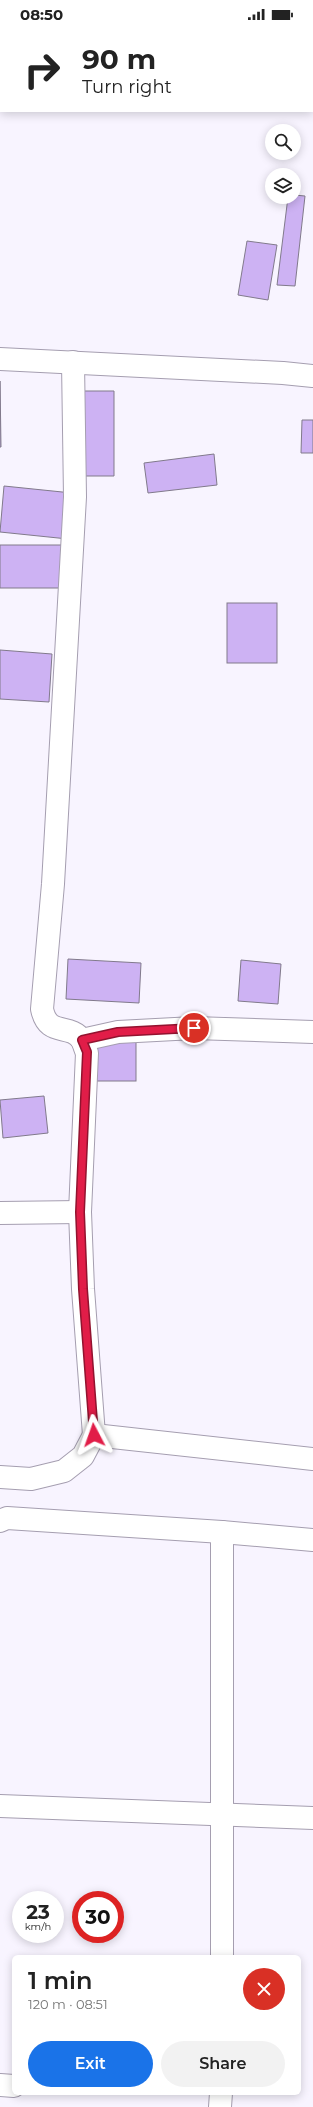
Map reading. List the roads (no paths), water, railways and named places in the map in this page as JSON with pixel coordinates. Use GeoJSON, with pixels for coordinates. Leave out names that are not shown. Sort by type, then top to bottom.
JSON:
{"type":"FeatureCollection","features":[{"type":"Feature","properties":{"kind":"street"},"geometry":{"type":"LineString","coordinates":[[0,359],[313,376]]}},
{"type":"Feature","properties":{"kind":"street"},"geometry":{"type":"LineString","coordinates":[[0,1477],[31,1479],[64,1471],[83,1456],[94,1435],[83,1289],[80,1212],[87,1052],[82,1040],[72,1032],[53,1027],[44,1020],[42,1008],[53,884],[76,497],[73,362]]}},
{"type":"Feature","properties":{"kind":"street"},"geometry":{"type":"LineString","coordinates":[[82,1040],[118,1032],[194,1028],[313,1032]]}},
{"type":"Feature","properties":{"kind":"street"},"geometry":{"type":"LineString","coordinates":[[0,1213],[80,1212]]}},
{"type":"Feature","properties":{"kind":"street"},"geometry":{"type":"LineString","coordinates":[[94,1435],[313,1459]]}},
{"type":"Feature","properties":{"kind":"street"},"geometry":{"type":"LineString","coordinates":[[0,1521],[7,1518],[222,1532],[313,1540]]}},
{"type":"Feature","properties":{"kind":"street"},"geometry":{"type":"LineString","coordinates":[[222,1532],[222,1955]]}},
{"type":"Feature","properties":{"kind":"street"},"geometry":{"type":"LineString","coordinates":[[0,1806],[313,1818]]}},
{"type":"Feature","properties":{"kind":"street"},"geometry":{"type":"LineString","coordinates":[[0,2085],[12,2086]]}},
{"type":"Feature","properties":{"kind":"street"},"geometry":{"type":"LineString","coordinates":[[220,2107],[221,2095]]}}]}
